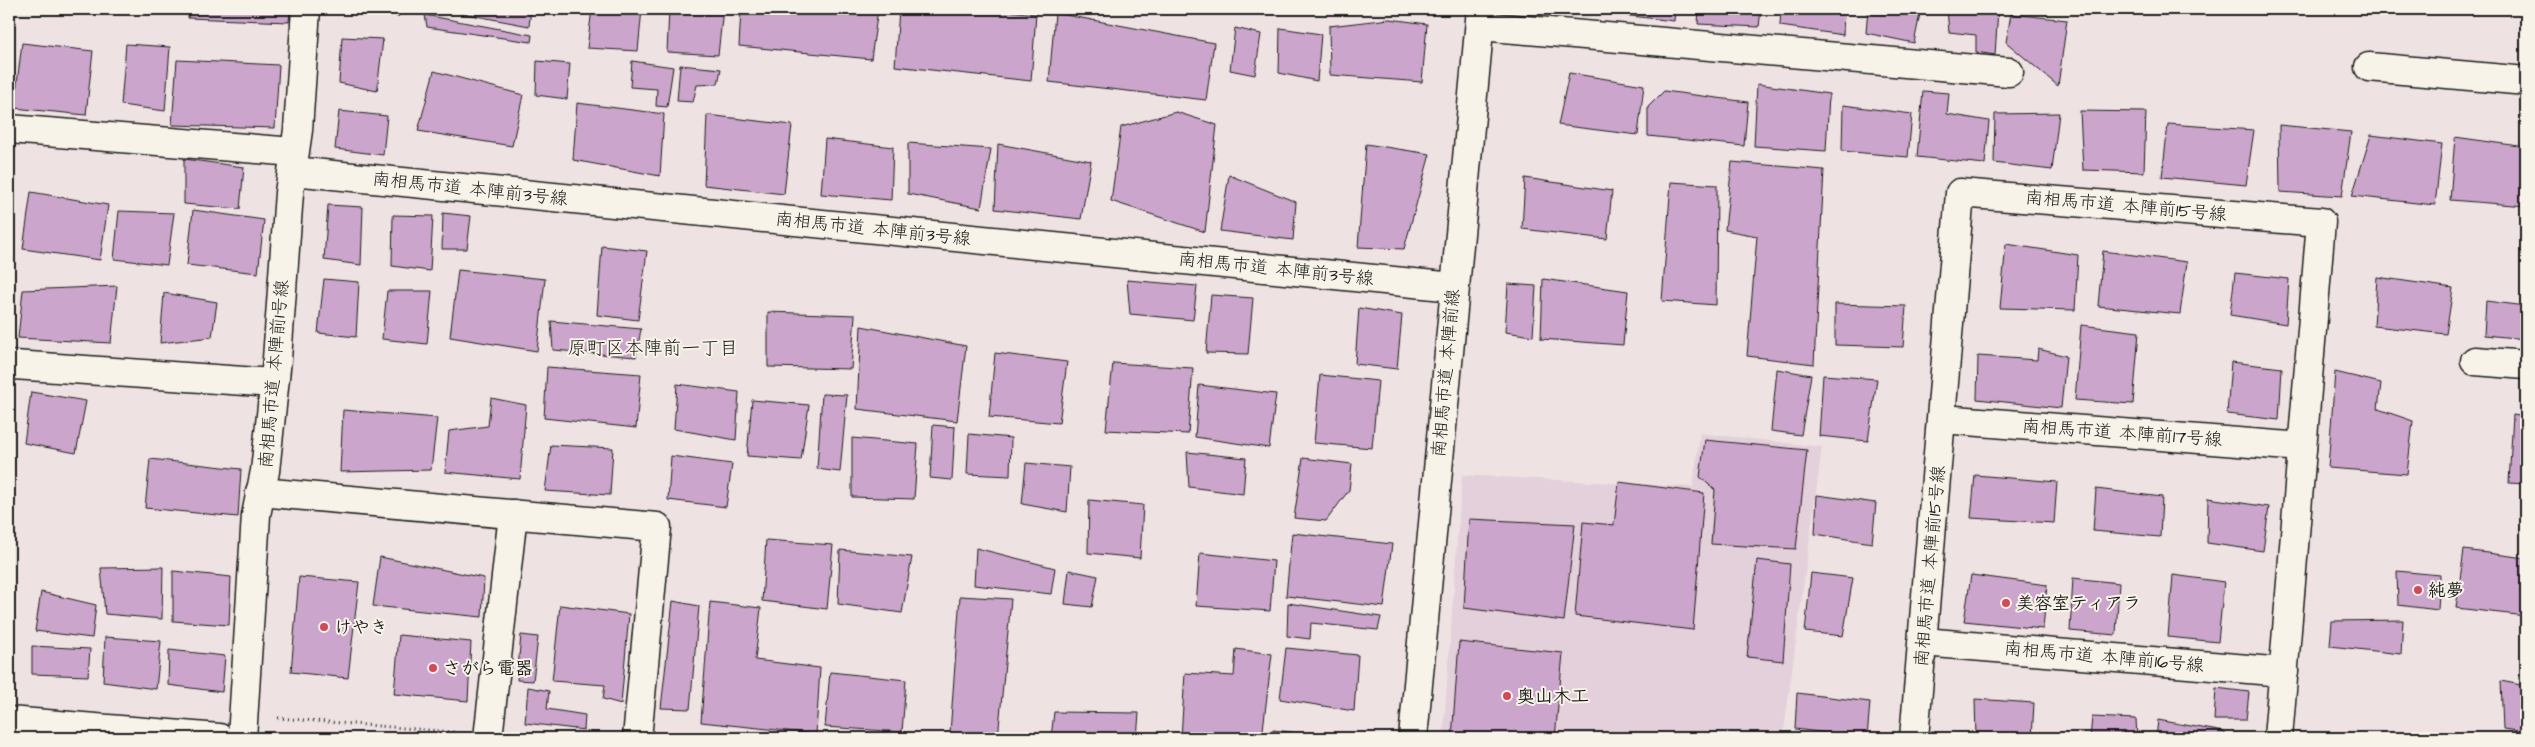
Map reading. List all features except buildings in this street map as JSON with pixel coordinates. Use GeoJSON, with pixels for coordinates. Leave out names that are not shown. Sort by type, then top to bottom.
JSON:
{"type":"FeatureCollection","features":[{"type":"Feature","properties":{"kind":"street","name":"南相馬市道 本陣前1号線"},"geometry":{"type":"LineString","coordinates":[[242,738],[252,572],[260,492],[265,471],[293,162],[298,130],[306,9]]}},
{"type":"Feature","properties":{"kind":"street"},"geometry":{"type":"LineString","coordinates":[[1480,17],[2009,72]]}},
{"type":"Feature","properties":{"kind":"street","name":"南相馬市道 本陣前線"},"geometry":{"type":"LineString","coordinates":[[1413,738],[1480,17]]}},
{"type":"Feature","properties":{"kind":"street"},"geometry":{"type":"LineString","coordinates":[[2369,67],[2526,81]]}},
{"type":"Feature","properties":{"kind":"street","name":"南相馬市道 本陣前3号線"},"geometry":{"type":"LineString","coordinates":[[9,129],[293,162],[1454,287]]}},
{"type":"Feature","properties":{"kind":"street","name":"南相馬市道 本陣前15号線"},"geometry":{"type":"LineString","coordinates":[[1914,738],[1960,193],[2320,222],[2278,738]]}},
{"type":"Feature","properties":{"kind":"street"},"geometry":{"type":"LineString","coordinates":[[2475,362],[2526,365]]}},
{"type":"Feature","properties":{"kind":"street"},"geometry":{"type":"LineString","coordinates":[[14,365],[273,384]]}},
{"type":"Feature","properties":{"kind":"street","name":"南相馬市道 本陣前17号線"},"geometry":{"type":"LineString","coordinates":[[1942,419],[2302,447]]}},
{"type":"Feature","properties":{"kind":"street"},"geometry":{"type":"LineString","coordinates":[[260,492],[657,527],[638,738]]}},
{"type":"Feature","properties":{"kind":"street"},"geometry":{"type":"LineString","coordinates":[[488,736],[513,514]]}},
{"type":"Feature","properties":{"kind":"street","name":"南相馬市道 本陣前16号線"},"geometry":{"type":"LineString","coordinates":[[1923,642],[2284,672]]}},
{"type":"Feature","properties":{"kind":"street"},"geometry":{"type":"LineString","coordinates":[[9,725],[219,738]]}},
{"type":"Feature","properties":{"kind":"path"},"geometry":{"type":"LineString","coordinates":[[293,720],[488,736]]}},
{"type":"Feature","properties":{"kind":"shaded area"},"geometry":{"type":"Polygon","coordinates":[[[1700,433],[1822,447],[1783,738],[1443,738],[1462,475],[1693,487],[1700,433]]]}},
{"type":"Feature","properties":{"kind":"place","name":"純夢"},"geometry":{"type":"Point","coordinates":[2418,590]}},
{"type":"Feature","properties":{"kind":"place","name":"美容室ティアラ"},"geometry":{"type":"Point","coordinates":[2006,603]}},
{"type":"Feature","properties":{"kind":"place","name":"けやき"},"geometry":{"type":"Point","coordinates":[324,627]}},
{"type":"Feature","properties":{"kind":"place","name":"さがら電器"},"geometry":{"type":"Point","coordinates":[433,668]}},
{"type":"Feature","properties":{"kind":"place","name":"奥山木工"},"geometry":{"type":"Point","coordinates":[1507,696]}},
{"type":"Feature","properties":{"kind":"district","name":"原町区本陣前一丁目"},"geometry":{"type":"Point","coordinates":[653,348]}}]}
